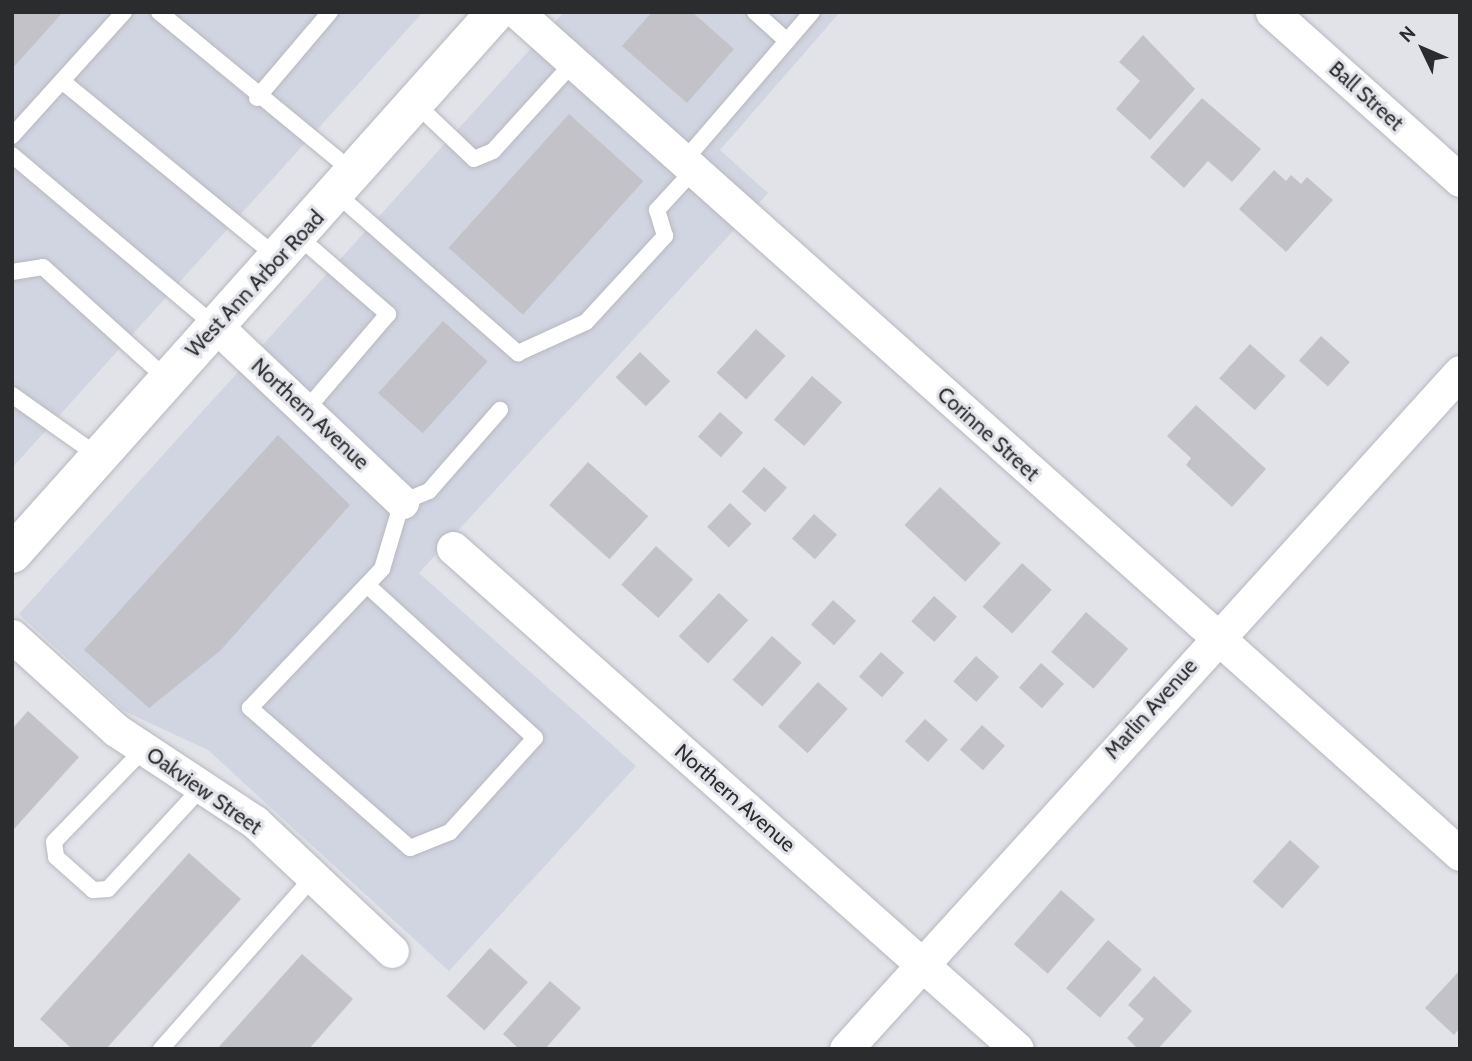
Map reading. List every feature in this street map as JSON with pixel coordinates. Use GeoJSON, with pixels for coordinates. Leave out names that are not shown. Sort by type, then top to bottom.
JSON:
{"type":"FeatureCollection","features":[{"type":"Feature","properties":{"kind":"main road","name":"West Ann Arbor Road"},"geometry":{"type":"LineString","coordinates":[[12,554],[166,379],[347,185],[496,12]]}},
{"type":"Feature","properties":{"kind":"street","name":"Corinne Street"},"geometry":{"type":"LineString","coordinates":[[517,12],[572,64],[1460,855]]}},
{"type":"Feature","properties":{"kind":"street","name":"Ball Street"},"geometry":{"type":"LineString","coordinates":[[1272,12],[1460,180]]}},
{"type":"Feature","properties":{"kind":"street","name":"Northern Avenue"},"geometry":{"type":"LineString","coordinates":[[217,327],[402,502]]}},
{"type":"Feature","properties":{"kind":"street","name":"Marlin Avenue"},"geometry":{"type":"LineString","coordinates":[[846,1049],[1216,637],[1460,372]]}},
{"type":"Feature","properties":{"kind":"street","name":"Northern Avenue"},"geometry":{"type":"LineString","coordinates":[[453,548],[1017,1049]]}},
{"type":"Feature","properties":{"kind":"street","name":"Oakview Street"},"geometry":{"type":"LineString","coordinates":[[12,636],[144,749],[255,822],[392,951]]}},
{"type":"Feature","properties":{"kind":"lane"},"geometry":{"type":"LineString","coordinates":[[12,136],[124,12]]}},
{"type":"Feature","properties":{"kind":"lane"},"geometry":{"type":"LineString","coordinates":[[159,12],[257,98],[518,353],[586,323],[665,236],[657,210],[688,166],[812,12]]}},
{"type":"Feature","properties":{"kind":"lane"},"geometry":{"type":"LineString","coordinates":[[257,98],[330,12]]}},
{"type":"Feature","properties":{"kind":"lane"},"geometry":{"type":"LineString","coordinates":[[755,12],[787,41]]}},
{"type":"Feature","properties":{"kind":"lane"},"geometry":{"type":"LineString","coordinates":[[415,103],[474,159],[493,150],[572,64]]}},
{"type":"Feature","properties":{"kind":"lane"},"geometry":{"type":"LineString","coordinates":[[62,81],[289,248],[388,314],[306,410]]}},
{"type":"Feature","properties":{"kind":"lane"},"geometry":{"type":"LineString","coordinates":[[12,155],[217,327]]}},
{"type":"Feature","properties":{"kind":"lane"},"geometry":{"type":"LineString","coordinates":[[12,272],[43,267],[166,379]]}},
{"type":"Feature","properties":{"kind":"lane"},"geometry":{"type":"LineString","coordinates":[[12,395],[98,456]]}},
{"type":"Feature","properties":{"kind":"lane"},"geometry":{"type":"LineString","coordinates":[[367,585],[535,738],[450,832],[410,848],[250,708],[382,569],[402,502],[429,491],[500,410]]}},
{"type":"Feature","properties":{"kind":"lane"},"geometry":{"type":"LineString","coordinates":[[144,749],[54,842],[55,857],[93,890],[108,889],[202,787]]}},
{"type":"Feature","properties":{"kind":"lane"},"geometry":{"type":"LineString","coordinates":[[162,1049],[313,877]]}},
{"type":"Feature","properties":{"kind":"shaded area"},"geometry":{"type":"Polygon","coordinates":[[[12,12],[423,12],[12,468],[12,12]]]}},
{"type":"Feature","properties":{"kind":"shaded area"},"geometry":{"type":"Polygon","coordinates":[[[564,12],[840,12],[720,150],[768,193],[419,573],[636,766],[449,971],[208,750],[124,711],[19,614],[564,12]]]}},
{"type":"Feature","properties":{"kind":"building"},"geometry":{"type":"Polygon","coordinates":[[[12,12],[63,12],[12,69],[12,12]]]}},
{"type":"Feature","properties":{"kind":"building"},"geometry":{"type":"Polygon","coordinates":[[[652,12],[692,12],[734,49],[687,103],[622,46],[652,12]]]}},
{"type":"Feature","properties":{"kind":"building"},"geometry":{"type":"Polygon","coordinates":[[[1143,35],[1195,89],[1150,140],[1116,109],[1140,81],[1119,62],[1143,35]]]}},
{"type":"Feature","properties":{"kind":"building"},"geometry":{"type":"Polygon","coordinates":[[[1202,98],[1261,149],[1232,182],[1208,161],[1184,188],[1150,157],[1202,98]]]}},
{"type":"Feature","properties":{"kind":"building"},"geometry":{"type":"Polygon","coordinates":[[[569,114],[643,181],[523,315],[449,248],[569,114]]]}},
{"type":"Feature","properties":{"kind":"building"},"geometry":{"type":"Polygon","coordinates":[[[1274,170],[1286,181],[1291,175],[1301,184],[1307,177],[1333,200],[1286,252],[1239,209],[1274,170]]]}},
{"type":"Feature","properties":{"kind":"building"},"geometry":{"type":"Polygon","coordinates":[[[443,321],[488,361],[423,433],[378,393],[443,321]]]}},
{"type":"Feature","properties":{"kind":"building"},"geometry":{"type":"Polygon","coordinates":[[[756,329],[786,356],[746,400],[717,373],[756,329]]]}},
{"type":"Feature","properties":{"kind":"building"},"geometry":{"type":"Polygon","coordinates":[[[1321,336],[1350,362],[1328,387],[1299,361],[1321,336]]]}},
{"type":"Feature","properties":{"kind":"building"},"geometry":{"type":"Polygon","coordinates":[[[1250,344],[1286,376],[1255,410],[1219,378],[1250,344]]]}},
{"type":"Feature","properties":{"kind":"building"},"geometry":{"type":"Polygon","coordinates":[[[640,352],[670,381],[646,406],[616,377],[640,352]]]}},
{"type":"Feature","properties":{"kind":"building"},"geometry":{"type":"Polygon","coordinates":[[[812,376],[842,402],[804,446],[774,420],[812,376]]]}},
{"type":"Feature","properties":{"kind":"building"},"geometry":{"type":"Polygon","coordinates":[[[1196,405],[1266,469],[1232,507],[1186,465],[1191,458],[1167,436],[1196,405]]]}},
{"type":"Feature","properties":{"kind":"building"},"geometry":{"type":"Polygon","coordinates":[[[720,412],[743,433],[721,457],[698,437],[720,412]]]}},
{"type":"Feature","properties":{"kind":"building"},"geometry":{"type":"Polygon","coordinates":[[[278,435],[350,505],[220,651],[149,708],[84,650],[278,435]]]}},
{"type":"Feature","properties":{"kind":"building"},"geometry":{"type":"Polygon","coordinates":[[[588,462],[648,516],[609,559],[549,505],[588,462]]]}},
{"type":"Feature","properties":{"kind":"building"},"geometry":{"type":"Polygon","coordinates":[[[764,467],[787,488],[765,512],[742,492],[764,467]]]}},
{"type":"Feature","properties":{"kind":"building"},"geometry":{"type":"Polygon","coordinates":[[[940,487],[1001,544],[965,582],[905,525],[940,487]]]}},
{"type":"Feature","properties":{"kind":"building"},"geometry":{"type":"Polygon","coordinates":[[[730,503],[752,524],[729,548],[707,527],[730,503]]]}},
{"type":"Feature","properties":{"kind":"building"},"geometry":{"type":"Polygon","coordinates":[[[814,514],[837,535],[815,559],[792,539],[814,514]]]}},
{"type":"Feature","properties":{"kind":"building"},"geometry":{"type":"Polygon","coordinates":[[[656,546],[693,579],[658,618],[621,585],[656,546]]]}},
{"type":"Feature","properties":{"kind":"building"},"geometry":{"type":"Polygon","coordinates":[[[1022,563],[1052,590],[1012,634],[983,607],[1022,563]]]}},
{"type":"Feature","properties":{"kind":"building"},"geometry":{"type":"Polygon","coordinates":[[[719,593],[748,620],[708,663],[679,636],[719,593]]]}},
{"type":"Feature","properties":{"kind":"building"},"geometry":{"type":"Polygon","coordinates":[[[934,596],[957,617],[934,642],[911,621],[934,596]]]}},
{"type":"Feature","properties":{"kind":"building"},"geometry":{"type":"Polygon","coordinates":[[[833,600],[856,621],[834,645],[811,625],[833,600]]]}},
{"type":"Feature","properties":{"kind":"building"},"geometry":{"type":"Polygon","coordinates":[[[1086,612],[1128,649],[1093,689],[1051,652],[1086,612]]]}},
{"type":"Feature","properties":{"kind":"building"},"geometry":{"type":"Polygon","coordinates":[[[772,636],[802,663],[762,707],[733,680],[772,636]]]}},
{"type":"Feature","properties":{"kind":"building"},"geometry":{"type":"Polygon","coordinates":[[[881,652],[904,673],[882,697],[859,677],[881,652]]]}},
{"type":"Feature","properties":{"kind":"building"},"geometry":{"type":"Polygon","coordinates":[[[976,656],[999,677],[976,702],[953,681],[976,656]]]}},
{"type":"Feature","properties":{"kind":"building"},"geometry":{"type":"Polygon","coordinates":[[[1041,663],[1064,684],[1042,708],[1019,688],[1041,663]]]}},
{"type":"Feature","properties":{"kind":"building"},"geometry":{"type":"Polygon","coordinates":[[[818,682],[848,709],[808,753],[778,727],[818,682]]]}},
{"type":"Feature","properties":{"kind":"building"},"geometry":{"type":"Polygon","coordinates":[[[28,711],[79,757],[14,829],[12,729],[28,711]]]}},
{"type":"Feature","properties":{"kind":"building"},"geometry":{"type":"Polygon","coordinates":[[[925,719],[948,740],[928,762],[905,741],[925,719]]]}},
{"type":"Feature","properties":{"kind":"building"},"geometry":{"type":"Polygon","coordinates":[[[982,725],[1005,746],[983,770],[960,750],[982,725]]]}},
{"type":"Feature","properties":{"kind":"building"},"geometry":{"type":"Polygon","coordinates":[[[1290,840],[1320,867],[1282,908],[1253,882],[1290,840]]]}},
{"type":"Feature","properties":{"kind":"building"},"geometry":{"type":"Polygon","coordinates":[[[189,853],[241,899],[106,1049],[72,1049],[40,1019],[189,853]]]}},
{"type":"Feature","properties":{"kind":"building"},"geometry":{"type":"Polygon","coordinates":[[[1061,890],[1095,920],[1048,974],[1014,944],[1061,890]]]}},
{"type":"Feature","properties":{"kind":"building"},"geometry":{"type":"Polygon","coordinates":[[[1108,940],[1142,970],[1100,1018],[1066,988],[1108,940]]]}},
{"type":"Feature","properties":{"kind":"building"},"geometry":{"type":"Polygon","coordinates":[[[490,948],[528,982],[484,1030],[447,996],[490,948]]]}},
{"type":"Feature","properties":{"kind":"building"},"geometry":{"type":"Polygon","coordinates":[[[302,954],[353,999],[309,1049],[217,1049],[302,954]]]}},
{"type":"Feature","properties":{"kind":"building"},"geometry":{"type":"Polygon","coordinates":[[[1460,970],[1460,1028],[1454,1035],[1425,1008],[1460,970]]]}},
{"type":"Feature","properties":{"kind":"building"},"geometry":{"type":"Polygon","coordinates":[[[1154,976],[1192,1011],[1158,1049],[1138,1049],[1127,1038],[1144,1019],[1128,1005],[1154,976]]]}},
{"type":"Feature","properties":{"kind":"building"},"geometry":{"type":"Polygon","coordinates":[[[550,981],[581,1008],[545,1049],[519,1049],[503,1034],[550,981]]]}}]}
